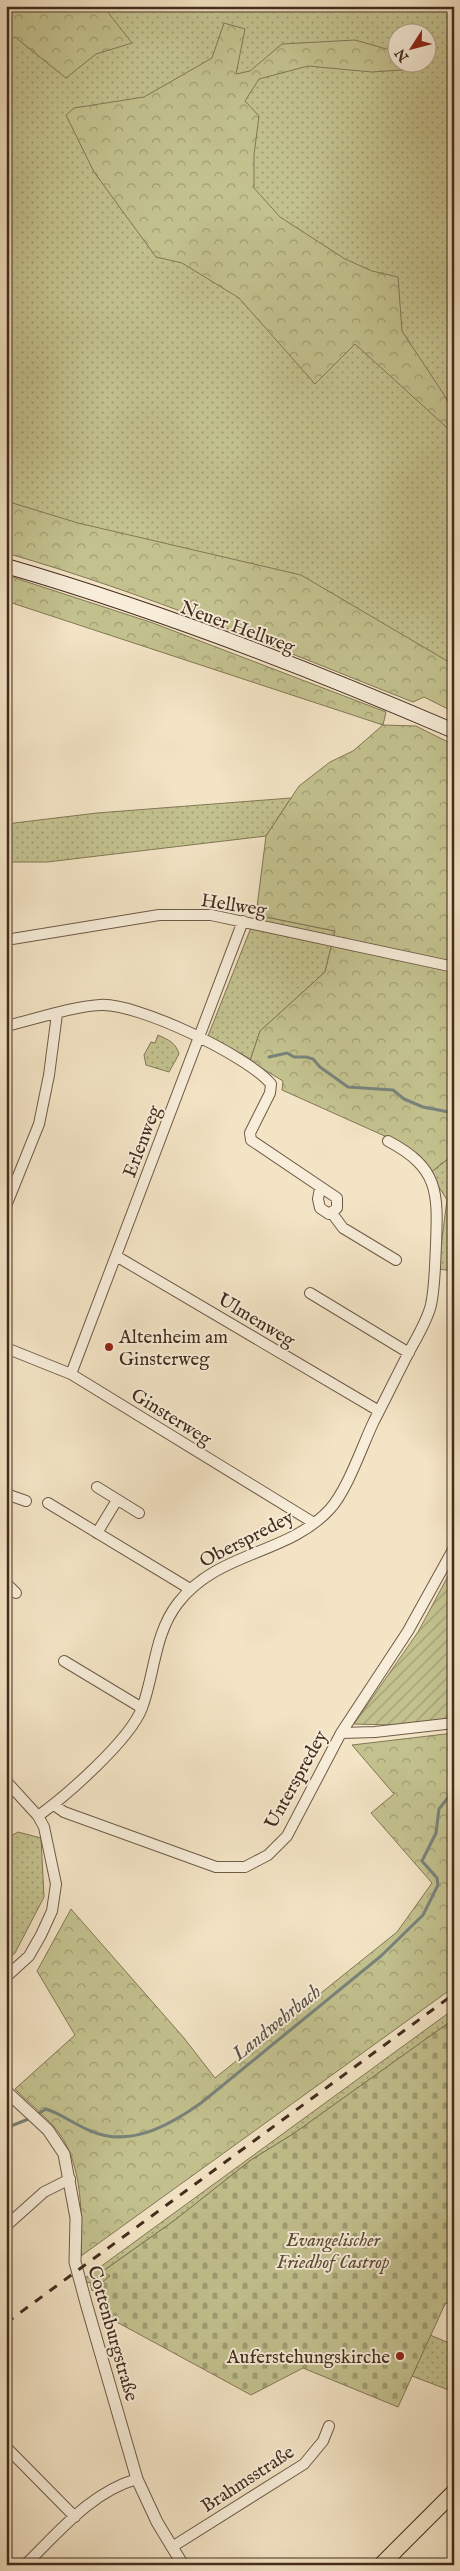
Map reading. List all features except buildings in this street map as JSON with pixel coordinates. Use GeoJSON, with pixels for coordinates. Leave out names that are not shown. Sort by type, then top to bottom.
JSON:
{"type":"FeatureCollection","features":[{"type":"Feature","properties":{"kind":"main road","name":"Neuer Hellweg"},"geometry":{"type":"LineString","coordinates":[[6,566],[209,633],[392,704],[454,731]]}},
{"type":"Feature","properties":{"kind":"main road"},"geometry":{"type":"LineString","coordinates":[[381,2565],[454,2492]]}},
{"type":"Feature","properties":{"kind":"street","name":"Hellweg"},"geometry":{"type":"LineString","coordinates":[[6,940],[158,915],[211,915],[454,967]]}},
{"type":"Feature","properties":{"kind":"street","name":"Erlenweg"},"geometry":{"type":"LineString","coordinates":[[71,1374],[243,921]]}},
{"type":"Feature","properties":{"kind":"street"},"geometry":{"type":"LineString","coordinates":[[6,1026],[101,1004],[119,1006],[198,1037],[255,1068],[271,1084],[270,1093],[250,1133],[251,1140],[336,1198],[337,1208],[329,1214],[320,1208],[318,1199],[320,1188]]}},
{"type":"Feature","properties":{"kind":"street"},"geometry":{"type":"LineString","coordinates":[[6,1206],[39,1124],[49,1075],[57,1014]]}},
{"type":"Feature","properties":{"kind":"street","name":"Oberspredey"},"geometry":{"type":"LineString","coordinates":[[38,1816],[54,1805],[127,1735],[142,1708],[164,1626],[190,1589],[212,1571],[272,1547],[314,1523],[339,1498],[431,1305],[438,1206],[430,1175],[419,1160],[388,1141]]}},
{"type":"Feature","properties":{"kind":"street"},"geometry":{"type":"LineString","coordinates":[[331,1212],[343,1228],[396,1260]]}},
{"type":"Feature","properties":{"kind":"street","name":"Ulmenweg"},"geometry":{"type":"LineString","coordinates":[[116,1256],[379,1411]]}},
{"type":"Feature","properties":{"kind":"street"},"geometry":{"type":"LineString","coordinates":[[310,1293],[409,1353]]}},
{"type":"Feature","properties":{"kind":"street","name":"Ginsterweg"},"geometry":{"type":"LineString","coordinates":[[6,1348],[71,1374],[314,1523]]}},
{"type":"Feature","properties":{"kind":"street"},"geometry":{"type":"LineString","coordinates":[[96,1487],[139,1513]]}},
{"type":"Feature","properties":{"kind":"street"},"geometry":{"type":"LineString","coordinates":[[6,1494],[26,1501]]}},
{"type":"Feature","properties":{"kind":"street"},"geometry":{"type":"LineString","coordinates":[[97,1533],[117,1500]]}},
{"type":"Feature","properties":{"kind":"street"},"geometry":{"type":"LineString","coordinates":[[48,1503],[190,1589]]}},
{"type":"Feature","properties":{"kind":"street","name":"Unterspredey"},"geometry":{"type":"LineString","coordinates":[[54,1805],[64,1812],[216,1867],[245,1867],[268,1855],[287,1836],[340,1733],[408,1631],[454,1548]]}},
{"type":"Feature","properties":{"kind":"street"},"geometry":{"type":"LineString","coordinates":[[6,1583],[16,1593]]}},
{"type":"Feature","properties":{"kind":"street"},"geometry":{"type":"LineString","coordinates":[[64,1661],[142,1708]]}},
{"type":"Feature","properties":{"kind":"street"},"geometry":{"type":"LineString","coordinates":[[340,1733],[375,1732],[454,1723]]}},
{"type":"Feature","properties":{"kind":"street"},"geometry":{"type":"LineString","coordinates":[[6,1782],[38,1816],[50,1845],[56,1884],[56,1896],[47,1924],[29,1956],[6,1977]]}},
{"type":"Feature","properties":{"kind":"street","name":"Cottenburgstraße"},"geometry":{"type":"LineString","coordinates":[[6,2090],[58,2142],[70,2178],[76,2218],[75,2262],[137,2479],[183,2565]]}},
{"type":"Feature","properties":{"kind":"street"},"geometry":{"type":"LineString","coordinates":[[6,2226],[44,2192],[70,2178]]}},
{"type":"Feature","properties":{"kind":"street","name":"Brahmsstraße"},"geometry":{"type":"LineString","coordinates":[[172,2547],[304,2464],[323,2441],[329,2426]]}},
{"type":"Feature","properties":{"kind":"street"},"geometry":{"type":"LineString","coordinates":[[6,2447],[75,2518]]}},
{"type":"Feature","properties":{"kind":"street"},"geometry":{"type":"LineString","coordinates":[[25,2565],[100,2495],[137,2479]]}},
{"type":"Feature","properties":{"kind":"green space"},"geometry":{"type":"Polygon","coordinates":[[[6,6],[454,6],[454,674],[6,543],[6,6]]]}},
{"type":"Feature","properties":{"kind":"green space"},"geometry":{"type":"Polygon","coordinates":[[[17,6],[103,6],[132,43],[96,54],[66,78],[15,37],[6,41],[6,8],[17,6]]]}},
{"type":"Feature","properties":{"kind":"green space"},"geometry":{"type":"Polygon","coordinates":[[[224,23],[245,29],[236,74],[250,71],[282,44],[355,40],[388,49],[388,71],[372,72],[308,66],[259,79],[245,101],[259,116],[254,155],[254,188],[280,217],[345,259],[372,271],[398,277],[402,331],[454,410],[454,434],[355,344],[315,384],[239,298],[182,263],[156,257],[94,172],[66,115],[74,108],[144,97],[212,58],[224,23]]]}},
{"type":"Feature","properties":{"kind":"green space"},"geometry":{"type":"Polygon","coordinates":[[[6,501],[78,523],[301,575],[449,662],[454,662],[454,712],[424,697],[413,702],[161,604],[6,553],[6,501]]]}},
{"type":"Feature","properties":{"kind":"green space"},"geometry":{"type":"Polygon","coordinates":[[[6,575],[153,623],[386,712],[383,725],[6,601],[6,575]]]}},
{"type":"Feature","properties":{"kind":"green space"},"geometry":{"type":"Polygon","coordinates":[[[383,725],[416,726],[454,745],[454,1154],[430,1173],[419,1155],[387,1137],[282,1090],[283,1081],[250,1061],[260,1031],[325,972],[335,931],[256,915],[266,836],[299,786],[330,762],[353,751],[383,725]]]}},
{"type":"Feature","properties":{"kind":"green space"},"geometry":{"type":"Polygon","coordinates":[[[291,798],[266,836],[47,862],[6,862],[6,824],[97,813],[291,798]]]}},
{"type":"Feature","properties":{"kind":"green space"},"geometry":{"type":"Polygon","coordinates":[[[256,915],[335,931],[325,972],[260,1031],[250,1061],[208,1036],[256,915]]]}},
{"type":"Feature","properties":{"kind":"green space"},"geometry":{"type":"Polygon","coordinates":[[[158,1035],[172,1042],[179,1054],[169,1072],[146,1065],[144,1055],[151,1042],[155,1043],[158,1035]]]}},
{"type":"Feature","properties":{"kind":"green space"},"geometry":{"type":"Polygon","coordinates":[[[454,1154],[454,1271],[438,1269],[447,1200],[430,1173],[454,1154]]]}},
{"type":"Feature","properties":{"kind":"green space"},"geometry":{"type":"Polygon","coordinates":[[[454,1565],[454,1720],[393,1725],[354,1724],[418,1632],[454,1565]]]}},
{"type":"Feature","properties":{"kind":"green space"},"geometry":{"type":"Polygon","coordinates":[[[454,1733],[454,1987],[81,2256],[81,2209],[73,2161],[59,2133],[15,2089],[75,2035],[37,1971],[71,1909],[184,2038],[215,2078],[397,1932],[432,1883],[371,1813],[394,1794],[352,1745],[454,1733]]]}},
{"type":"Feature","properties":{"kind":"green space"},"geometry":{"type":"Polygon","coordinates":[[[18,1832],[41,1838],[44,1897],[15,1953],[6,1962],[6,1839],[18,1832]]]}},
{"type":"Feature","properties":{"kind":"green space"},"geometry":{"type":"Polygon","coordinates":[[[454,2009],[454,2019],[293,2134],[251,2160],[175,2220],[103,2271],[110,2276],[92,2291],[90,2282],[87,2283],[85,2278],[454,2009]]]}},
{"type":"Feature","properties":{"kind":"green space","name":"Evangelischer Friedhof Castrop"},"geometry":{"type":"Polygon","coordinates":[[[454,2019],[454,2300],[445,2304],[398,2407],[303,2368],[251,2395],[102,2314],[96,2287],[110,2276],[102,2272],[175,2220],[251,2160],[293,2134],[454,2019]]]}},
{"type":"Feature","properties":{"kind":"green space"},"geometry":{"type":"Polygon","coordinates":[[[430,2335],[454,2345],[450,2356],[454,2358],[454,2392],[412,2376],[430,2335]]]}},
{"type":"Feature","properties":{"kind":"waterway"},"geometry":{"type":"LineString","coordinates":[[269,1057],[287,1053],[294,1057],[313,1059],[320,1067],[348,1087],[393,1090],[404,1099],[423,1107],[454,1113]]}},
{"type":"Feature","properties":{"kind":"waterway","name":"Landwehrbach"},"geometry":{"type":"LineString","coordinates":[[36,2115],[46,2109],[91,2131],[106,2136],[120,2137],[149,2132],[176,2119],[201,2103],[381,1956],[423,1915],[438,1885],[437,1878],[422,1861],[436,1833],[439,1809],[454,1790]]}},
{"type":"Feature","properties":{"kind":"waterway","name":"Landwehrbach"},"geometry":{"type":"LineString","coordinates":[[6,2128],[31,2118]]}},
{"type":"Feature","properties":{"kind":"railway"},"geometry":{"type":"LineString","coordinates":[[6,2323],[454,1994]]}},
{"type":"Feature","properties":{"kind":"place","name":"Altenheim am Ginsterweg"},"geometry":{"type":"Point","coordinates":[109,1347]}},
{"type":"Feature","properties":{"kind":"place","name":"Auferstehungskirche"},"geometry":{"type":"Point","coordinates":[400,2356]}}]}
